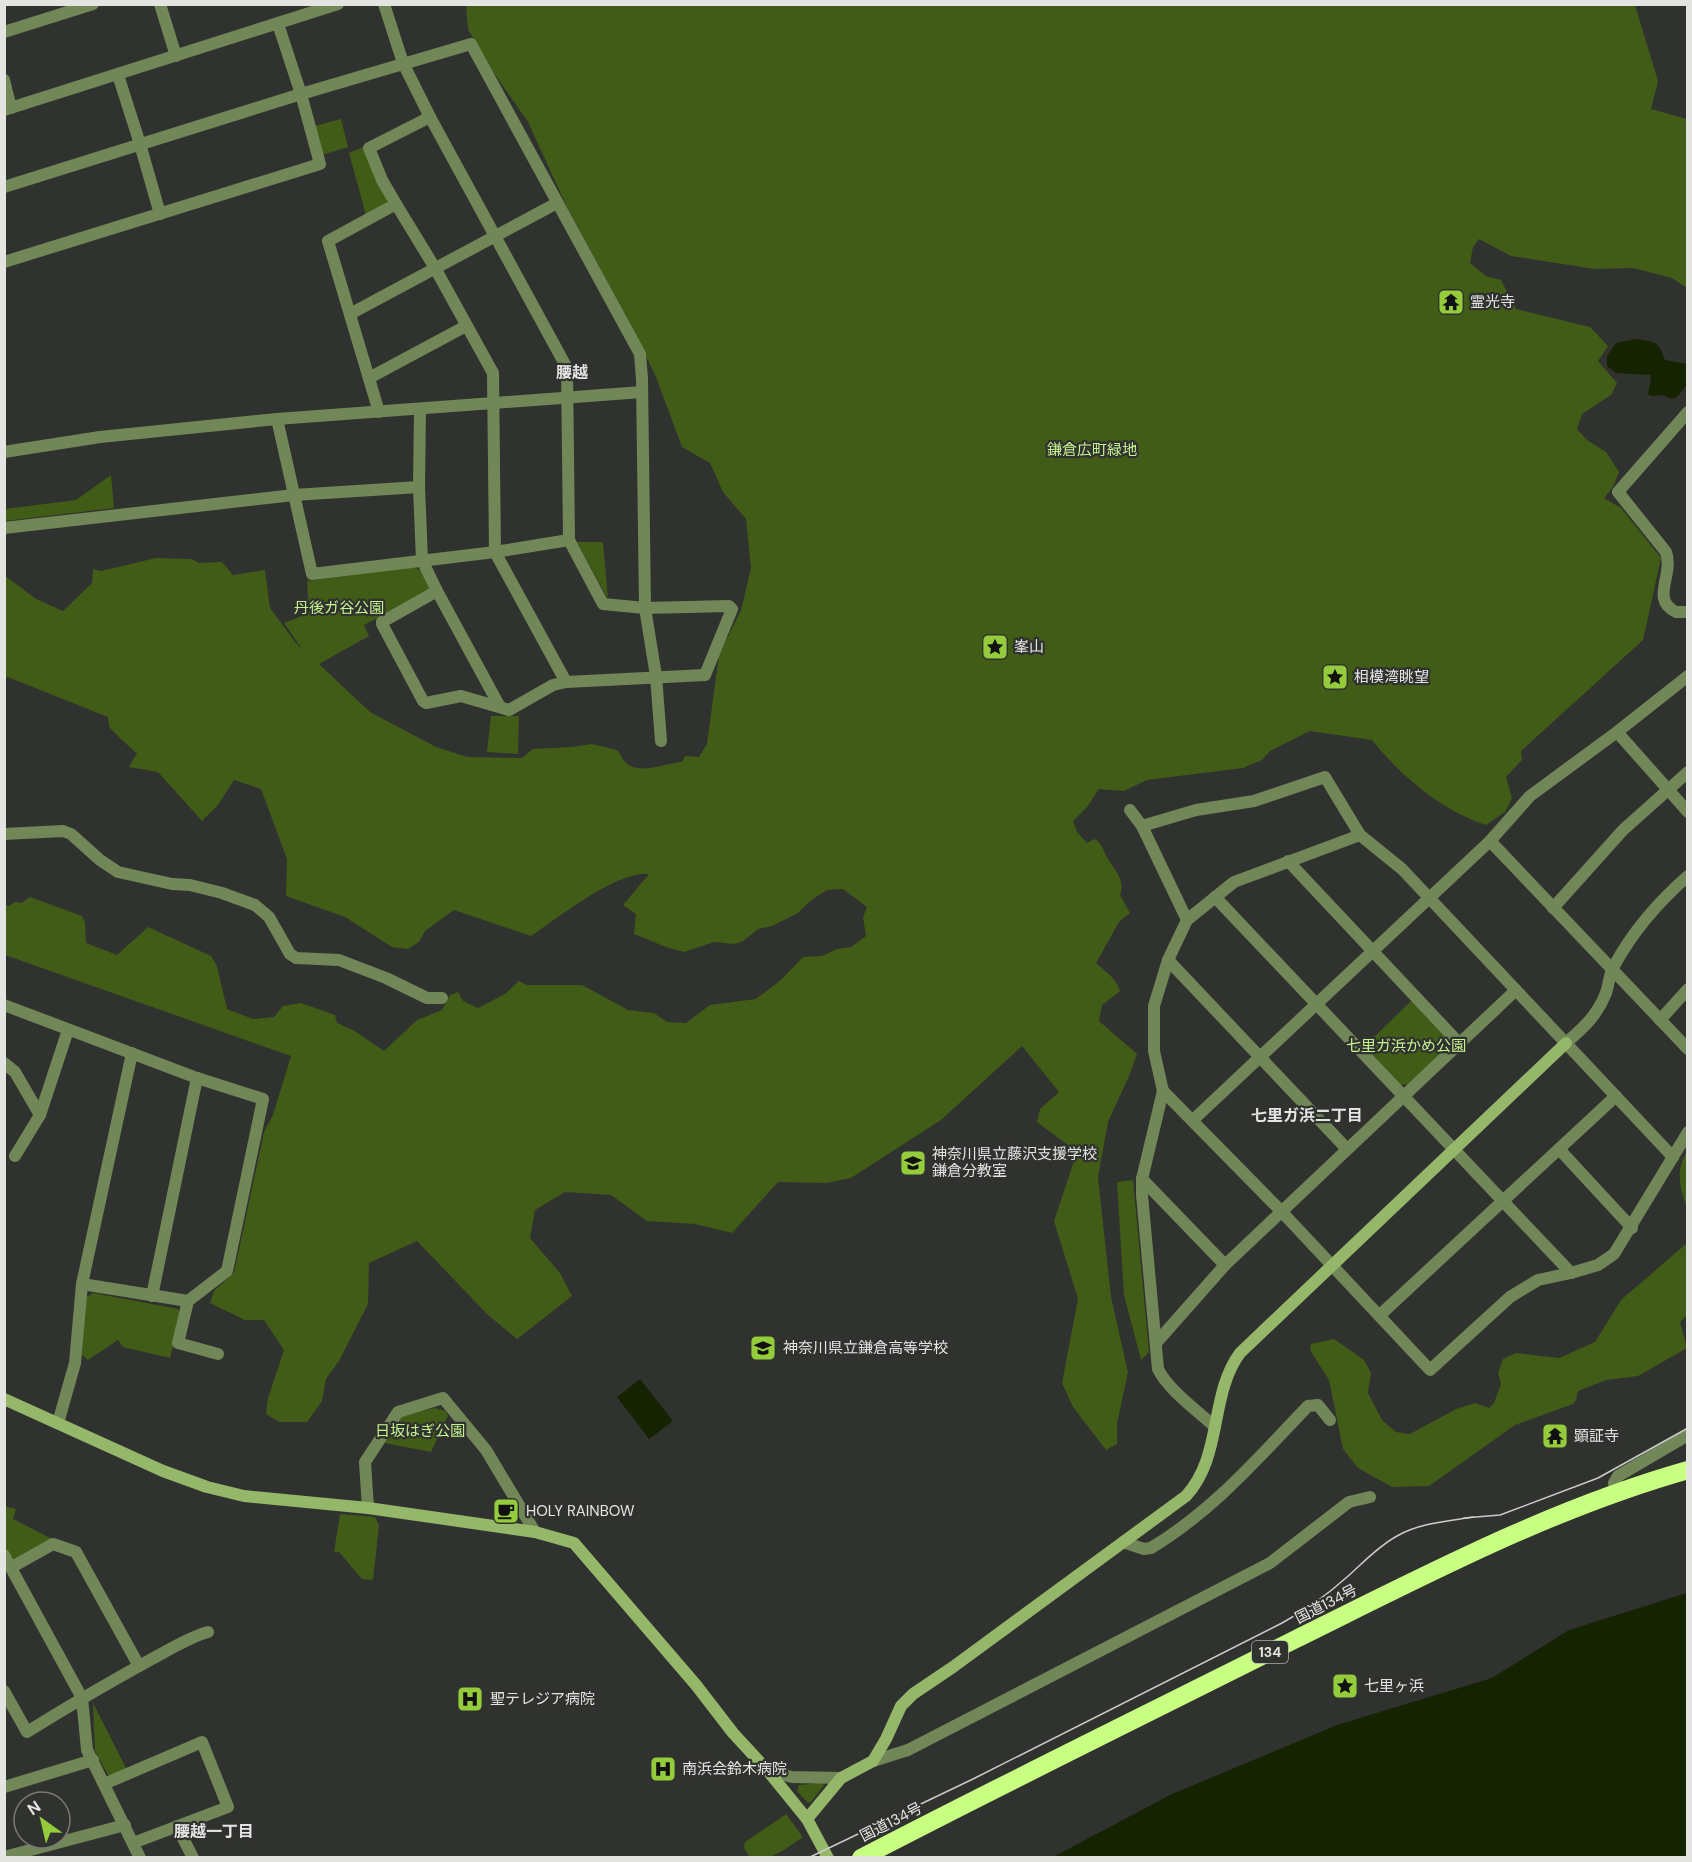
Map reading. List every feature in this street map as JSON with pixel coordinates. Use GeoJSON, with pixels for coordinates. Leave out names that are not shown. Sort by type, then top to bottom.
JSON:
{"type":"FeatureCollection","features":[{"type":"Feature","properties":{"kind":"highway","name":"国道134号"},"geometry":{"type":"LineString","coordinates":[[861,1857],[1501,1538],[1578,1506],[1688,1470]]}},
{"type":"Feature","properties":{"kind":"street"},"geometry":{"type":"LineString","coordinates":[[4,32],[93,4]]}},
{"type":"Feature","properties":{"kind":"street"},"geometry":{"type":"LineString","coordinates":[[160,4],[176,56]]}},
{"type":"Feature","properties":{"kind":"street"},"geometry":{"type":"LineString","coordinates":[[4,80],[8,109],[338,4]]}},
{"type":"Feature","properties":{"kind":"street"},"geometry":{"type":"LineString","coordinates":[[384,4],[403,63],[430,117],[567,368],[570,540],[603,604],[645,608],[729,606],[732,609],[705,675],[566,682],[553,685],[509,710],[461,696],[426,703],[423,701],[382,622],[437,591]]}},
{"type":"Feature","properties":{"kind":"street"},"geometry":{"type":"LineString","coordinates":[[4,262],[320,164],[301,94],[278,24]]}},
{"type":"Feature","properties":{"kind":"street"},"geometry":{"type":"LineString","coordinates":[[4,187],[301,94],[471,44],[640,354],[645,608],[656,676],[661,741]]}},
{"type":"Feature","properties":{"kind":"street"},"geometry":{"type":"LineString","coordinates":[[118,75],[141,144],[160,214]]}},
{"type":"Feature","properties":{"kind":"street"},"geometry":{"type":"LineString","coordinates":[[430,117],[369,148],[382,180],[435,268],[493,373],[495,552],[566,682]]}},
{"type":"Feature","properties":{"kind":"street"},"geometry":{"type":"LineString","coordinates":[[350,314],[557,203]]}},
{"type":"Feature","properties":{"kind":"street"},"geometry":{"type":"LineString","coordinates":[[379,412],[328,240],[396,204]]}},
{"type":"Feature","properties":{"kind":"street"},"geometry":{"type":"LineString","coordinates":[[369,378],[466,326]]}},
{"type":"Feature","properties":{"kind":"street"},"geometry":{"type":"LineString","coordinates":[[4,452],[100,437],[277,419],[642,392]]}},
{"type":"Feature","properties":{"kind":"street"},"geometry":{"type":"LineString","coordinates":[[420,409],[419,487],[423,560],[437,591],[500,707]]}},
{"type":"Feature","properties":{"kind":"street"},"geometry":{"type":"LineString","coordinates":[[1688,412],[1618,492],[1666,552],[1669,570],[1663,591],[1666,604],[1676,612],[1688,612]]}},
{"type":"Feature","properties":{"kind":"street"},"geometry":{"type":"LineString","coordinates":[[277,419],[312,574],[495,552],[570,540]]}},
{"type":"Feature","properties":{"kind":"street"},"geometry":{"type":"LineString","coordinates":[[4,528],[294,495],[419,487]]}},
{"type":"Feature","properties":{"kind":"street"},"geometry":{"type":"LineString","coordinates":[[1194,1120],[1490,841],[1530,796],[1688,676]]}},
{"type":"Feature","properties":{"kind":"street"},"geometry":{"type":"LineString","coordinates":[[1617,732],[1688,812]]}},
{"type":"Feature","properties":{"kind":"street"},"geometry":{"type":"LineString","coordinates":[[1554,908],[1623,830],[1688,772]]}},
{"type":"Feature","properties":{"kind":"street"},"geometry":{"type":"LineString","coordinates":[[1142,826],[1196,810],[1254,801],[1325,777],[1360,835],[1402,869],[1673,1157]]}},
{"type":"Feature","properties":{"kind":"street"},"geometry":{"type":"LineString","coordinates":[[1130,810],[1142,826],[1187,920]]}},
{"type":"Feature","properties":{"kind":"street"},"geometry":{"type":"LineString","coordinates":[[4,834],[63,831],[71,834],[100,860],[118,872],[172,884],[190,885],[255,905],[269,917],[290,954],[296,958],[339,960],[388,979],[427,998],[442,998]]}},
{"type":"Feature","properties":{"kind":"street"},"geometry":{"type":"LineString","coordinates":[[1215,1427],[1162,1377],[1158,1369],[1142,1195],[1142,1179],[1163,1091],[1154,1051],[1154,1006],[1168,960],[1187,920],[1234,882],[1360,835]]}},
{"type":"Feature","properties":{"kind":"street"},"geometry":{"type":"LineString","coordinates":[[1490,841],[1688,1049]]}},
{"type":"Feature","properties":{"kind":"street"},"geometry":{"type":"LineString","coordinates":[[1288,861],[1459,1044]]}},
{"type":"Feature","properties":{"kind":"street"},"geometry":{"type":"LineString","coordinates":[[873,1761],[898,1711],[906,1700],[1170,1509],[1194,1488],[1206,1464],[1223,1384],[1230,1366],[1253,1338],[1594,1017],[1606,992],[1612,969],[1633,934],[1671,891],[1688,876]]}},
{"type":"Feature","properties":{"kind":"street"},"geometry":{"type":"LineString","coordinates":[[1215,897],[1571,1274]]}},
{"type":"Feature","properties":{"kind":"street"},"geometry":{"type":"LineString","coordinates":[[1168,960],[1347,1149]]}},
{"type":"Feature","properties":{"kind":"street"},"geometry":{"type":"LineString","coordinates":[[1660,1020],[1688,989]]}},
{"type":"Feature","properties":{"kind":"street"},"geometry":{"type":"LineString","coordinates":[[1156,1342],[1225,1265],[1516,990]]}},
{"type":"Feature","properties":{"kind":"street"},"geometry":{"type":"LineString","coordinates":[[4,1005],[197,1078],[263,1099],[227,1271],[188,1301],[178,1343],[218,1354]]}},
{"type":"Feature","properties":{"kind":"street"},"geometry":{"type":"LineString","coordinates":[[15,1156],[40,1115],[68,1030]]}},
{"type":"Feature","properties":{"kind":"street"},"geometry":{"type":"LineString","coordinates":[[58,1423],[76,1353],[82,1284],[132,1053]]}},
{"type":"Feature","properties":{"kind":"street"},"geometry":{"type":"LineString","coordinates":[[4,1064],[15,1072],[40,1115]]}},
{"type":"Feature","properties":{"kind":"street"},"geometry":{"type":"LineString","coordinates":[[152,1296],[197,1078]]}},
{"type":"Feature","properties":{"kind":"street"},"geometry":{"type":"LineString","coordinates":[[1163,1091],[1194,1120],[1430,1370],[1510,1297],[1538,1280],[1571,1274],[1598,1265],[1614,1254],[1632,1228],[1688,1132]]}},
{"type":"Feature","properties":{"kind":"street"},"geometry":{"type":"LineString","coordinates":[[1380,1315],[1616,1096]]}},
{"type":"Feature","properties":{"kind":"street"},"geometry":{"type":"LineString","coordinates":[[1559,1149],[1632,1228]]}},
{"type":"Feature","properties":{"kind":"street"},"geometry":{"type":"LineString","coordinates":[[1142,1179],[1225,1265]]}},
{"type":"Feature","properties":{"kind":"street"},"geometry":{"type":"LineString","coordinates":[[82,1284],[188,1301]]}},
{"type":"Feature","properties":{"kind":"street"},"geometry":{"type":"LineString","coordinates":[[368,1508],[365,1462],[398,1412],[443,1398],[486,1450],[535,1532]]}},
{"type":"Feature","properties":{"kind":"street"},"geometry":{"type":"LineString","coordinates":[[4,1399],[164,1471],[207,1487],[244,1496],[368,1508],[535,1532],[574,1543],[807,1819],[828,1857]]}},
{"type":"Feature","properties":{"kind":"street"},"geometry":{"type":"LineString","coordinates":[[1123,1542],[1144,1549],[1152,1548],[1195,1518],[1216,1502],[1308,1406],[1318,1405],[1330,1420]]}},
{"type":"Feature","properties":{"kind":"street"},"geometry":{"type":"LineString","coordinates":[[1616,1493],[1614,1483],[1618,1476],[1688,1435]]}},
{"type":"Feature","properties":{"kind":"street"},"geometry":{"type":"LineString","coordinates":[[807,1819],[841,1778],[873,1761],[908,1750],[1270,1563],[1349,1502],[1370,1497]]}},
{"type":"Feature","properties":{"kind":"street"},"geometry":{"type":"LineString","coordinates":[[12,1567],[53,1544],[76,1552],[139,1666]]}},
{"type":"Feature","properties":{"kind":"street"},"geometry":{"type":"LineString","coordinates":[[4,1555],[82,1698],[87,1750],[140,1857]]}},
{"type":"Feature","properties":{"kind":"street"},"geometry":{"type":"LineString","coordinates":[[4,1691],[27,1732],[139,1666],[196,1635],[208,1632]]}},
{"type":"Feature","properties":{"kind":"street"},"geometry":{"type":"LineString","coordinates":[[104,1784],[202,1742],[228,1807],[133,1842]]}},
{"type":"Feature","properties":{"kind":"street"},"geometry":{"type":"LineString","coordinates":[[4,1787],[93,1760]]}},
{"type":"Feature","properties":{"kind":"street"},"geometry":{"type":"LineString","coordinates":[[768,1771],[792,1777],[841,1778]]}},
{"type":"Feature","properties":{"kind":"street"},"geometry":{"type":"LineString","coordinates":[[4,1857],[125,1825]]}},
{"type":"Feature","properties":{"kind":"street"},"geometry":{"type":"LineString","coordinates":[[177,1826],[193,1857]]}},
{"type":"Feature","properties":{"kind":"green space"},"geometry":{"type":"Polygon","coordinates":[[[466,5],[1635,5],[1658,81],[1651,109],[1687,119],[1687,288],[1672,278],[1633,268],[1595,269],[1511,256],[1479,239],[1473,247],[1470,263],[1486,276],[1501,280],[1516,309],[1590,327],[1608,346],[1598,361],[1617,383],[1611,395],[1582,414],[1577,429],[1587,440],[1606,452],[1619,472],[1613,487],[1604,498],[1621,508],[1661,558],[1643,640],[1521,751],[1522,760],[1506,777],[1512,798],[1505,812],[1486,825],[1469,819],[1423,791],[1396,767],[1372,740],[1310,731],[1270,751],[1262,760],[1243,768],[1147,780],[1124,791],[1099,789],[1087,807],[1073,821],[1077,832],[1087,843],[1095,839],[1102,846],[1119,876],[1120,895],[1130,913],[1119,922],[1096,963],[1113,979],[1120,991],[1102,1005],[1099,1021],[1137,1054],[1108,1122],[1098,1177],[1111,1297],[1128,1372],[1117,1423],[1117,1444],[1106,1450],[1073,1407],[1062,1383],[1078,1299],[1054,1221],[1077,1152],[1037,1122],[1040,1109],[1059,1092],[1022,1046],[941,1120],[851,1178],[826,1183],[778,1182],[732,1233],[695,1224],[647,1221],[611,1195],[565,1192],[535,1210],[530,1238],[560,1273],[572,1296],[517,1339],[487,1314],[417,1241],[369,1263],[368,1304],[339,1361],[326,1379],[322,1401],[307,1422],[279,1422],[266,1414],[268,1398],[284,1350],[264,1320],[245,1320],[210,1303],[214,1291],[234,1273],[264,1132],[273,1115],[291,1056],[5,955],[5,905],[21,903],[30,897],[82,916],[85,922],[86,943],[117,955],[148,927],[211,956],[217,966],[227,1009],[253,1019],[274,1017],[283,1006],[301,1003],[335,1015],[337,1023],[353,1030],[384,1051],[417,1020],[442,1010],[450,995],[458,992],[463,1001],[478,1008],[505,994],[519,981],[527,985],[582,985],[628,1010],[654,1013],[667,1022],[686,1023],[710,1005],[756,999],[782,979],[803,957],[822,956],[837,949],[851,947],[866,936],[863,917],[867,907],[843,889],[827,890],[810,901],[798,913],[772,926],[758,929],[742,942],[734,944],[714,942],[684,952],[666,947],[634,934],[636,914],[623,905],[649,874],[636,875],[605,887],[531,936],[454,910],[425,931],[419,942],[408,949],[392,947],[345,917],[286,896],[287,859],[261,789],[234,780],[218,805],[202,821],[158,772],[129,767],[137,753],[110,728],[108,717],[5,676],[4,575],[36,599],[63,611],[92,583],[93,569],[101,571],[156,558],[191,559],[199,563],[222,562],[233,575],[265,570],[270,608],[302,649],[284,623],[309,613],[307,581],[414,567],[422,571],[430,587],[428,592],[364,625],[369,636],[319,664],[370,712],[436,747],[467,757],[522,758],[533,749],[592,744],[617,750],[625,762],[637,768],[652,768],[682,762],[685,756],[699,757],[707,744],[719,655],[741,610],[751,568],[746,519],[723,492],[710,463],[682,447],[656,377],[634,331],[566,205],[528,122],[489,66],[468,29],[466,5]]]}},
{"type":"Feature","properties":{"kind":"green space"},"geometry":{"type":"Polygon","coordinates":[[[341,119],[348,147],[322,155],[315,126],[341,119]]]}},
{"type":"Feature","properties":{"kind":"green space"},"geometry":{"type":"Polygon","coordinates":[[[363,147],[388,198],[386,204],[366,215],[349,153],[363,147]]]}},
{"type":"Feature","properties":{"kind":"green space"},"geometry":{"type":"Polygon","coordinates":[[[111,475],[114,508],[5,521],[5,509],[76,500],[111,475]]]}},
{"type":"Feature","properties":{"kind":"green space"},"geometry":{"type":"Polygon","coordinates":[[[577,542],[603,542],[608,599],[577,542]]]}},
{"type":"Feature","properties":{"kind":"green space"},"geometry":{"type":"Polygon","coordinates":[[[491,716],[519,716],[518,754],[487,752],[491,716]]]}},
{"type":"Feature","properties":{"kind":"green space","name":"七里ガ浜かめ公園"},"geometry":{"type":"Polygon","coordinates":[[[1412,1000],[1449,1039],[1448,1047],[1408,1084],[1400,1085],[1365,1046],[1412,1000]]]}},
{"type":"Feature","properties":{"kind":"green space"},"geometry":{"type":"Polygon","coordinates":[[[1687,1151],[1687,1208],[1682,1193],[1680,1173],[1687,1151]]]}},
{"type":"Feature","properties":{"kind":"green space"},"geometry":{"type":"Polygon","coordinates":[[[1133,1180],[1149,1352],[1141,1360],[1124,1295],[1117,1182],[1133,1180]]]}},
{"type":"Feature","properties":{"kind":"green space"},"geometry":{"type":"Polygon","coordinates":[[[1687,1243],[1687,1315],[1680,1322],[1687,1348],[1638,1376],[1606,1380],[1578,1391],[1573,1404],[1515,1425],[1429,1486],[1392,1487],[1358,1468],[1343,1449],[1329,1380],[1310,1350],[1311,1344],[1334,1339],[1364,1360],[1371,1373],[1368,1393],[1382,1420],[1396,1432],[1410,1434],[1456,1409],[1475,1403],[1489,1408],[1494,1403],[1501,1384],[1498,1373],[1503,1359],[1516,1353],[1559,1358],[1595,1342],[1621,1300],[1687,1243]]]}},
{"type":"Feature","properties":{"kind":"green space"},"geometry":{"type":"Polygon","coordinates":[[[93,1293],[178,1309],[181,1314],[170,1358],[123,1347],[118,1340],[88,1360],[82,1355],[85,1298],[93,1293]]]}},
{"type":"Feature","properties":{"kind":"green space","name":"日坂はぎ公園"},"geometry":{"type":"Polygon","coordinates":[[[435,1408],[446,1411],[448,1416],[431,1452],[385,1443],[402,1415],[435,1408]]]}},
{"type":"Feature","properties":{"kind":"green space"},"geometry":{"type":"Polygon","coordinates":[[[4,1506],[16,1509],[13,1519],[54,1540],[19,1561],[7,1559],[4,1555],[4,1506]]]}},
{"type":"Feature","properties":{"kind":"green space"},"geometry":{"type":"Polygon","coordinates":[[[340,1514],[375,1517],[379,1525],[373,1580],[362,1579],[339,1552],[334,1552],[340,1514]]]}},
{"type":"Feature","properties":{"kind":"green space"},"geometry":{"type":"Polygon","coordinates":[[[93,1703],[127,1770],[109,1777],[95,1751],[93,1703]]]}},
{"type":"Feature","properties":{"kind":"green space"},"geometry":{"type":"Polygon","coordinates":[[[823,1783],[824,1785],[808,1803],[797,1791],[799,1785],[823,1783]]]}},
{"type":"Feature","properties":{"kind":"green space"},"geometry":{"type":"Polygon","coordinates":[[[786,1814],[803,1837],[770,1857],[750,1857],[744,1848],[745,1842],[786,1814]]]}},
{"type":"Feature","properties":{"kind":"shaded area"},"geometry":{"type":"Polygon","coordinates":[[[1635,339],[1658,345],[1665,360],[1687,364],[1687,385],[1677,397],[1671,399],[1664,395],[1651,396],[1648,394],[1650,375],[1616,373],[1607,366],[1607,356],[1616,343],[1635,339]]]}},
{"type":"Feature","properties":{"kind":"shaded area"},"geometry":{"type":"Polygon","coordinates":[[[640,1379],[673,1421],[649,1439],[617,1397],[640,1379]]]}},
{"type":"Feature","properties":{"kind":"shaded area"},"geometry":{"type":"Polygon","coordinates":[[[1687,1593],[1687,1857],[1053,1857],[1172,1794],[1337,1725],[1492,1678],[1569,1630],[1687,1593]]]}},
{"type":"Feature","properties":{"kind":"tram line"},"geometry":{"type":"LineString","coordinates":[[1464,1518],[1500,1515],[1598,1478],[1688,1428]]}},
{"type":"Feature","properties":{"kind":"tram line"},"geometry":{"type":"LineString","coordinates":[[808,1858],[973,1779],[1282,1623],[1324,1596],[1377,1550],[1397,1536],[1424,1525],[1473,1517]]}},
{"type":"Feature","properties":{"kind":"place","name":"霊光寺"},"geometry":{"type":"Point","coordinates":[1451,302]}},
{"type":"Feature","properties":{"kind":"place","name":"峯山"},"geometry":{"type":"Point","coordinates":[995,647]}},
{"type":"Feature","properties":{"kind":"place","name":"相模湾眺望"},"geometry":{"type":"Point","coordinates":[1335,677]}},
{"type":"Feature","properties":{"kind":"place","name":"神奈川県立藤沢支援学校 鎌倉分教室"},"geometry":{"type":"Point","coordinates":[913,1163]}},
{"type":"Feature","properties":{"kind":"place","name":"神奈川県立鎌倉高等学校"},"geometry":{"type":"Point","coordinates":[763,1348]}},
{"type":"Feature","properties":{"kind":"place","name":"顕証寺"},"geometry":{"type":"Point","coordinates":[1555,1436]}},
{"type":"Feature","properties":{"kind":"place","name":"HOLY RAINBOW"},"geometry":{"type":"Point","coordinates":[506,1511]}},
{"type":"Feature","properties":{"kind":"place","name":"七里ヶ浜"},"geometry":{"type":"Point","coordinates":[1345,1686]}},
{"type":"Feature","properties":{"kind":"place","name":"聖テレジア病院"},"geometry":{"type":"Point","coordinates":[470,1699]}},
{"type":"Feature","properties":{"kind":"place","name":"南浜会鈴木病院"},"geometry":{"type":"Point","coordinates":[663,1769]}},
{"type":"Feature","properties":{"kind":"district","name":"腰越"},"geometry":{"type":"Point","coordinates":[572,372]}},
{"type":"Feature","properties":{"kind":"district","name":"七里ガ浜二丁目"},"geometry":{"type":"Point","coordinates":[1307,1115]}},
{"type":"Feature","properties":{"kind":"district","name":"腰越一丁目"},"geometry":{"type":"Point","coordinates":[214,1831]}},
{"type":"Feature","properties":{"kind":"park label","name":"鎌倉広町緑地"},"geometry":{"type":"Point","coordinates":[1092,450]}},
{"type":"Feature","properties":{"kind":"park label","name":"丹後ガ谷公園"},"geometry":{"type":"Point","coordinates":[339,608]}}]}
